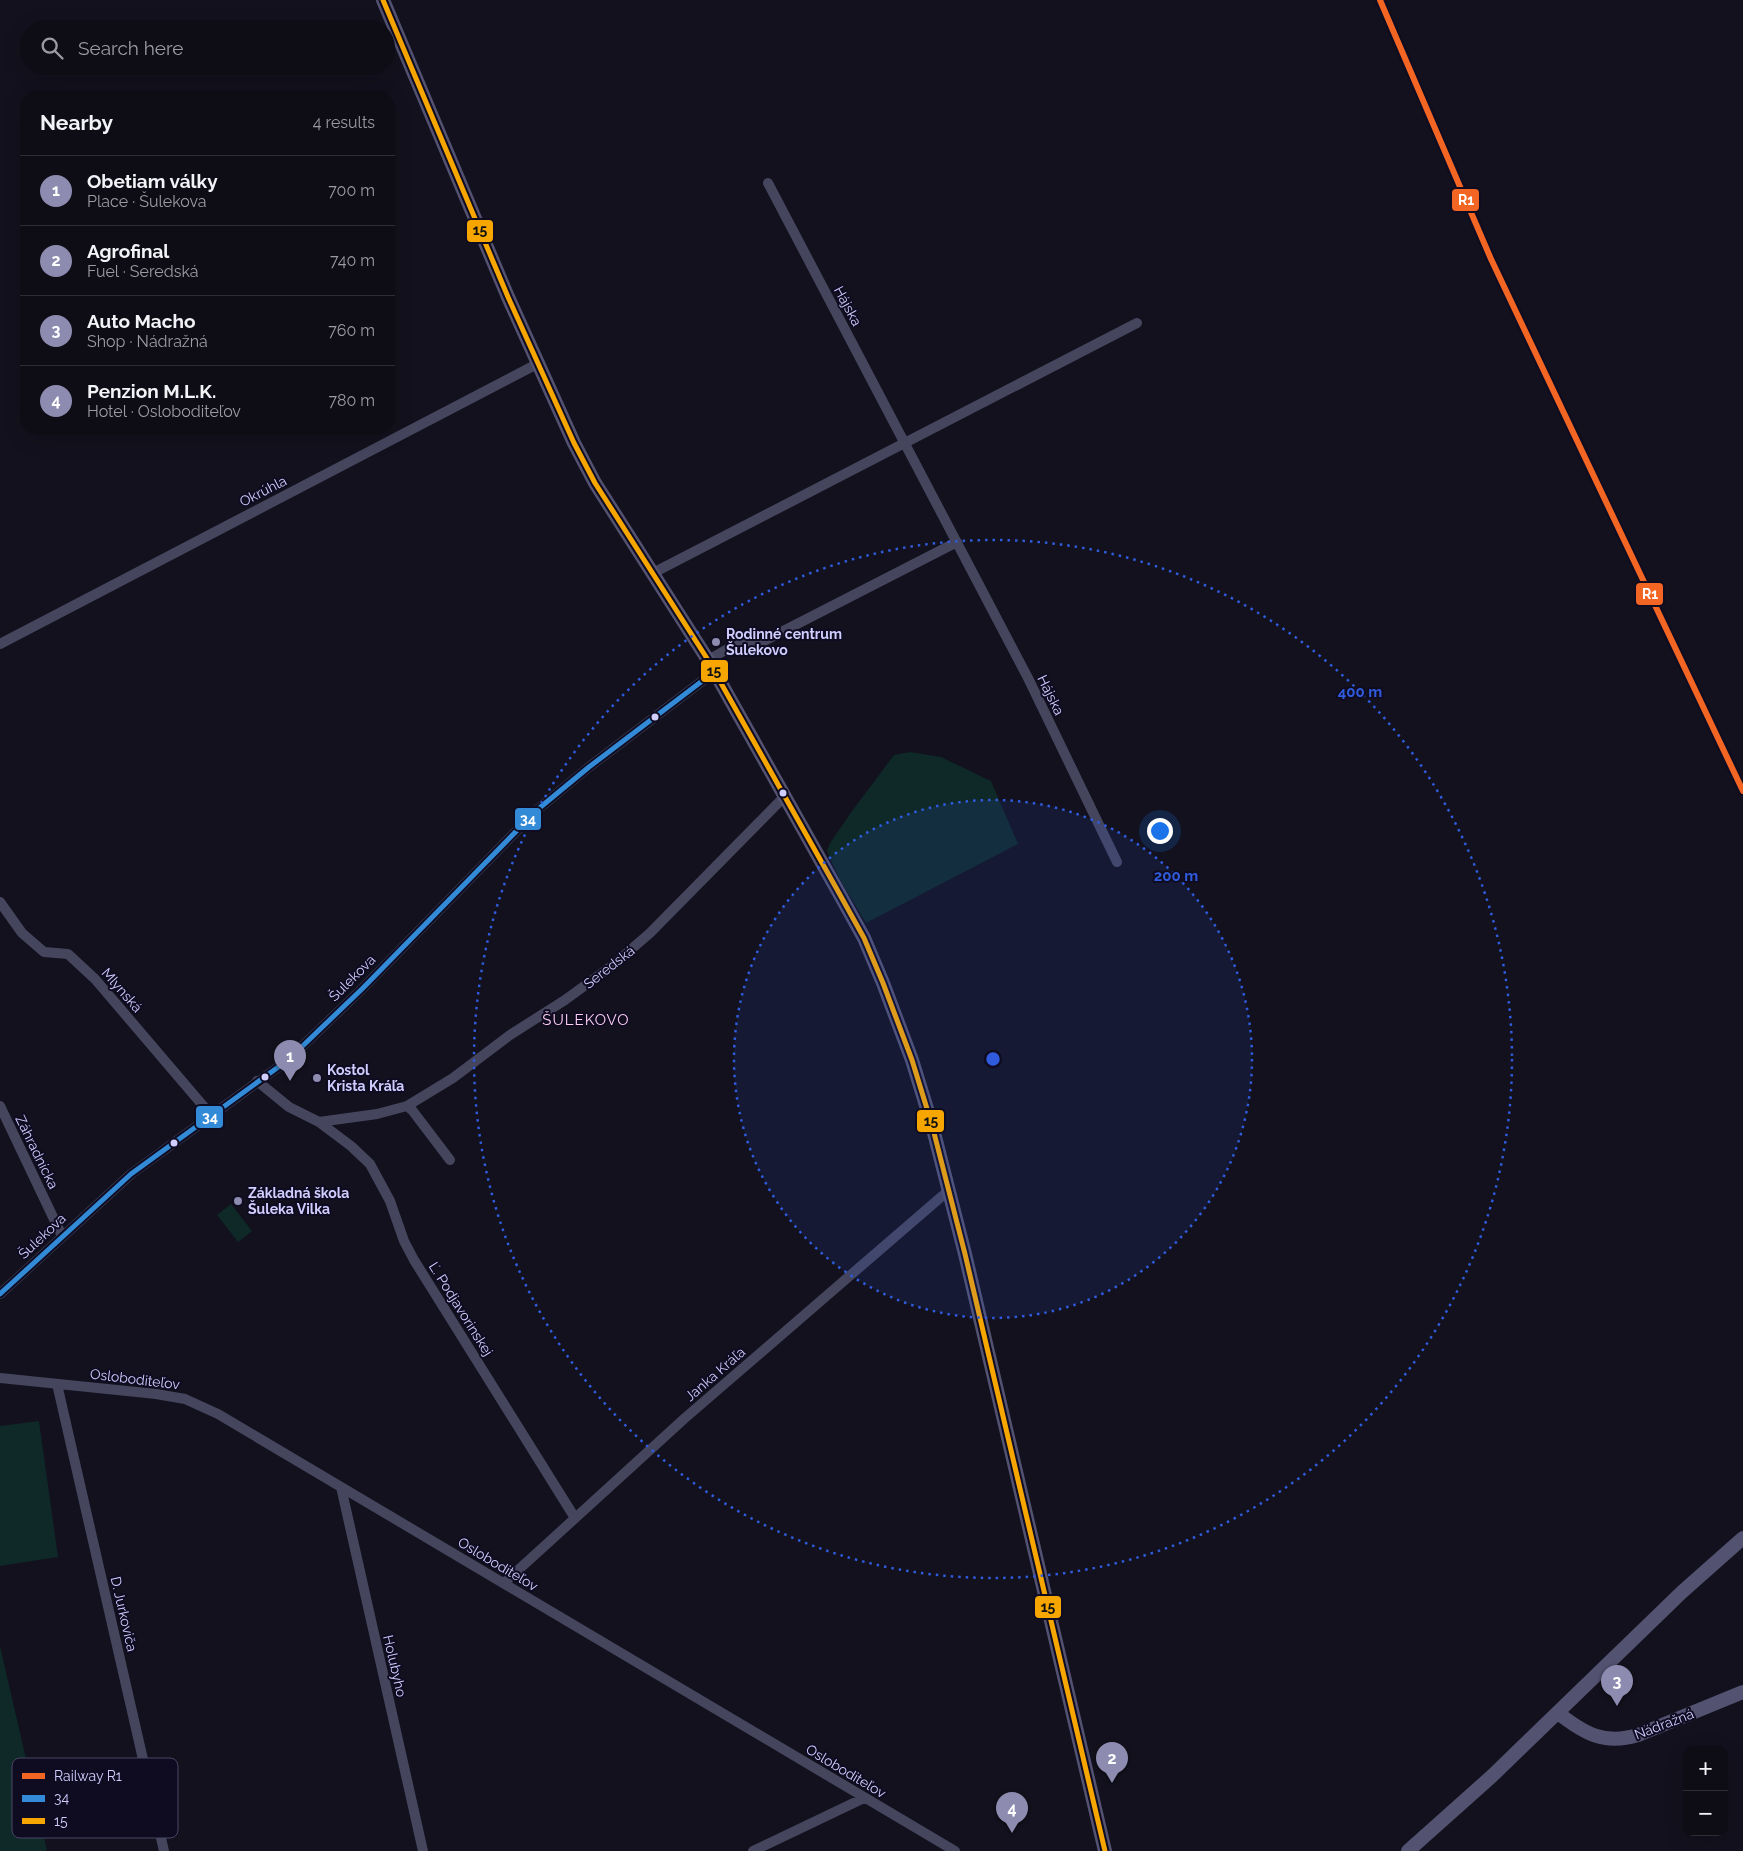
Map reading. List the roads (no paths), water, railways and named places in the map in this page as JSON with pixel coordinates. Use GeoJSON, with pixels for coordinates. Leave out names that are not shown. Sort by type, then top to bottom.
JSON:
{"type":"FeatureCollection","features":[{"type":"Feature","properties":{"kind":"street"},"geometry":{"type":"LineString","coordinates":[[383,0],[391,20]]}},
{"type":"Feature","properties":{"kind":"street"},"geometry":{"type":"LineString","coordinates":[[395,28],[508,296],[574,443],[595,483],[711,666],[860,931],[883,983],[912,1060],[932,1125],[1105,1851]]}},
{"type":"Feature","properties":{"kind":"street","name":"Hájska"},"geometry":{"type":"LineString","coordinates":[[768,183],[1028,678],[1117,862]]}},
{"type":"Feature","properties":{"kind":"street"},"geometry":{"type":"LineString","coordinates":[[653,573],[1137,323]]}},
{"type":"Feature","properties":{"kind":"street","name":"Okrúhla"},"geometry":{"type":"LineString","coordinates":[[0,644],[539,364]]}},
{"type":"Feature","properties":{"kind":"street"},"geometry":{"type":"LineString","coordinates":[[711,666],[740,642],[760,643],[957,542]]}},
{"type":"Feature","properties":{"kind":"street","name":"Šulekova"},"geometry":{"type":"LineString","coordinates":[[0,1294],[131,1174],[288,1060],[363,988],[537,810],[711,666]]}},
{"type":"Feature","properties":{"kind":"street","name":"Seredská"},"geometry":{"type":"LineString","coordinates":[[407,1106],[453,1078],[612,965],[650,933],[785,796]]}},
{"type":"Feature","properties":{"kind":"street","name":"Mlynská"},"geometry":{"type":"LineString","coordinates":[[0,902],[22,933],[44,952],[68,954],[95,979],[211,1115]]}},
{"type":"Feature","properties":{"kind":"street","name":"Ľ. Podjavorinskej"},"geometry":{"type":"LineString","coordinates":[[257,1081],[289,1107],[319,1122],[351,1146],[370,1164],[390,1201],[404,1242],[414,1260],[575,1518]]}},
{"type":"Feature","properties":{"kind":"street","name":"Záhradnícka"},"geometry":{"type":"LineString","coordinates":[[0,1106],[62,1236]]}},
{"type":"Feature","properties":{"kind":"street"},"geometry":{"type":"LineString","coordinates":[[319,1122],[377,1114],[407,1106],[450,1160]]}},
{"type":"Feature","properties":{"kind":"street","name":"Janka Kráľa"},"geometry":{"type":"LineString","coordinates":[[504,1583],[685,1418],[948,1191]]}},
{"type":"Feature","properties":{"kind":"street","name":"Osloboditeľov"},"geometry":{"type":"LineString","coordinates":[[0,1378],[185,1399],[218,1414],[954,1851]]}},
{"type":"Feature","properties":{"kind":"street","name":"D. Jurkoviča"},"geometry":{"type":"LineString","coordinates":[[57,1384],[143,1758]]}},
{"type":"Feature","properties":{"kind":"street","name":"Holubyho"},"geometry":{"type":"LineString","coordinates":[[341,1487],[423,1851]]}},
{"type":"Feature","properties":{"kind":"street"},"geometry":{"type":"LineString","coordinates":[[1408,1851],[1461,1806],[1682,1592],[1743,1538]]}},
{"type":"Feature","properties":{"kind":"street","name":"Nádražná"},"geometry":{"type":"LineString","coordinates":[[1558,1713],[1594,1736],[1614,1740],[1624,1739],[1743,1692]]}},
{"type":"Feature","properties":{"kind":"street"},"geometry":{"type":"LineString","coordinates":[[752,1851],[864,1798]]}},
{"type":"Feature","properties":{"kind":"street","name":"D. Jurkoviča"},"geometry":{"type":"LineString","coordinates":[[161,1838],[164,1851]]}},
{"type":"Feature","properties":{"kind":"rail line","name":"R1"},"geometry":{"type":"LineString","coordinates":[[1380,0],[1491,259],[1743,791]]}},
{"type":"Feature","properties":{"kind":"place","name":"Rodinné centrum Šulekovo"},"geometry":{"type":"Point","coordinates":[716,642]}},
{"type":"Feature","properties":{"kind":"place","name":"Kostol Krista Kráľa"},"geometry":{"type":"Point","coordinates":[317,1078]}},
{"type":"Feature","properties":{"kind":"place","name":"Obetiam války"},"geometry":{"type":"Point","coordinates":[290,1081]}},
{"type":"Feature","properties":{"kind":"place","name":"Základná škola Šuleka Vilka"},"geometry":{"type":"Point","coordinates":[238,1201]}},
{"type":"Feature","properties":{"kind":"place","name":"Auto Macho"},"geometry":{"type":"Point","coordinates":[1617,1706]}},
{"type":"Feature","properties":{"kind":"place","name":"Agrofinal"},"geometry":{"type":"Point","coordinates":[1112,1783]}},
{"type":"Feature","properties":{"kind":"place","name":"Penzion M.L.K."},"geometry":{"type":"Point","coordinates":[1012,1833]}},
{"type":"Feature","properties":{"kind":"district","name":"ŠULEKOVO"},"geometry":{"type":"Point","coordinates":[586,1020]}}]}
